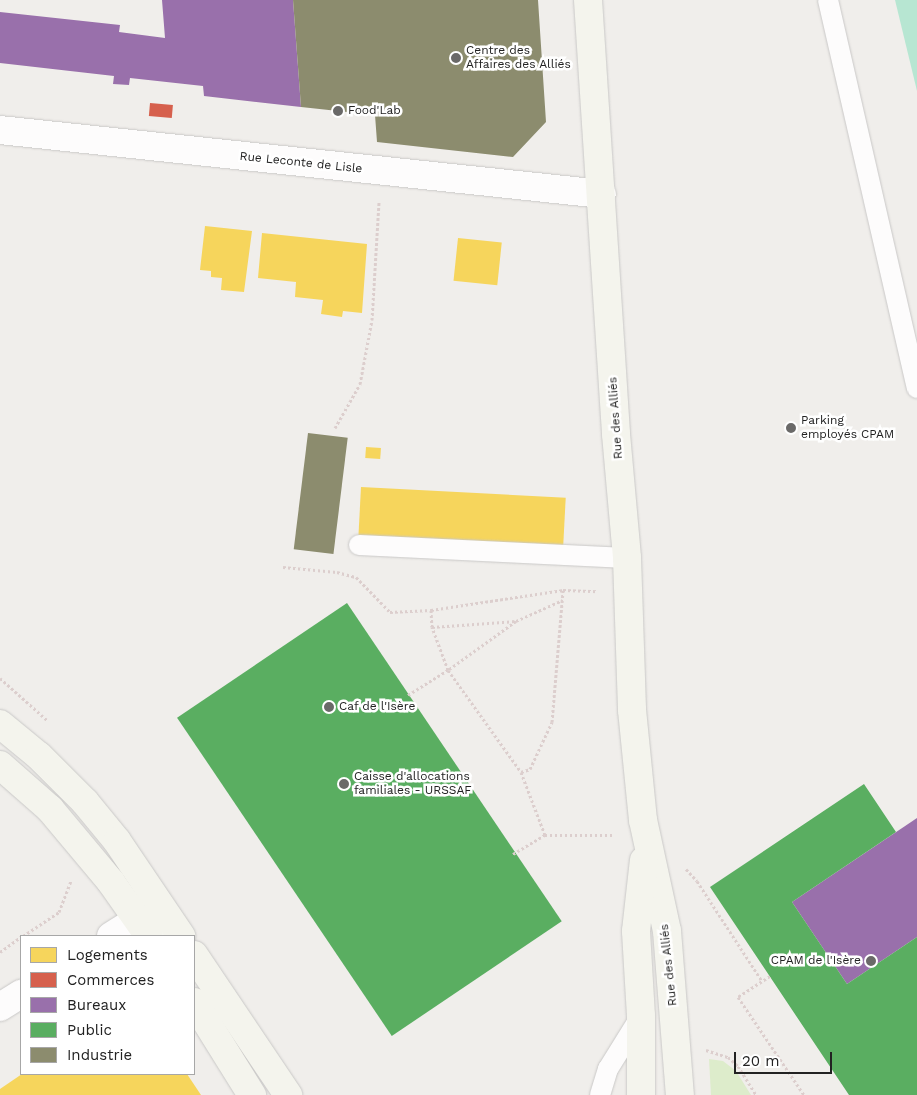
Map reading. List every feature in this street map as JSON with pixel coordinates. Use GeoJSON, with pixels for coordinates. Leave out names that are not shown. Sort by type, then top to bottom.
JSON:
{"type":"FeatureCollection","features":[{"type":"Feature","properties":{"kind":"main road","name":"Rue des Alliés"},"geometry":{"type":"LineString","coordinates":[[588,0],[616,434],[627,558],[632,710],[646,836],[667,931],[680,1095]]}},
{"type":"Feature","properties":{"kind":"main road"},"geometry":{"type":"LineString","coordinates":[[0,724],[39,756],[85,802],[117,841],[180,935]]}},
{"type":"Feature","properties":{"kind":"main road"},"geometry":{"type":"LineString","coordinates":[[0,765],[50,809],[111,882],[143,928]]}},
{"type":"Feature","properties":{"kind":"main road","name":"Rue des Alliés"},"geometry":{"type":"LineString","coordinates":[[641,1095],[641,1016],[636,931],[646,836]]}},
{"type":"Feature","properties":{"kind":"main road"},"geometry":{"type":"LineString","coordinates":[[195,956],[288,1095]]}},
{"type":"Feature","properties":{"kind":"main road"},"geometry":{"type":"LineString","coordinates":[[195,1004],[252,1095]]}},
{"type":"Feature","properties":{"kind":"street","name":"Rue Leconte de Lisle"},"geometry":{"type":"LineString","coordinates":[[0,130],[602,194]]}},
{"type":"Feature","properties":{"kind":"street"},"geometry":{"type":"LineString","coordinates":[[115,935],[143,928],[170,935]]}},
{"type":"Feature","properties":{"kind":"street"},"geometry":{"type":"LineString","coordinates":[[0,1007],[20,995]]}},
{"type":"Feature","properties":{"kind":"lane"},"geometry":{"type":"LineString","coordinates":[[828,0],[917,388]]}},
{"type":"Feature","properties":{"kind":"lane"},"geometry":{"type":"LineString","coordinates":[[359,545],[627,558]]}},
{"type":"Feature","properties":{"kind":"lane"},"geometry":{"type":"LineString","coordinates":[[600,1095],[608,1069],[641,1016]]}},
{"type":"Feature","properties":{"kind":"path"},"geometry":{"type":"LineString","coordinates":[[335,428],[360,384],[372,320],[380,171]]}},
{"type":"Feature","properties":{"kind":"path"},"geometry":{"type":"LineString","coordinates":[[283,567],[337,572],[356,577],[390,612],[431,610],[563,590],[628,592]]}},
{"type":"Feature","properties":{"kind":"path"},"geometry":{"type":"LineString","coordinates":[[521,772],[530,769],[552,722],[564,600],[563,590]]}},
{"type":"Feature","properties":{"kind":"path"},"geometry":{"type":"LineString","coordinates":[[408,695],[448,670],[516,621],[564,600]]}},
{"type":"Feature","properties":{"kind":"path"},"geometry":{"type":"LineString","coordinates":[[431,610],[432,627],[448,670],[521,772],[546,835]]}},
{"type":"Feature","properties":{"kind":"path"},"geometry":{"type":"LineString","coordinates":[[432,627],[516,621]]}},
{"type":"Feature","properties":{"kind":"path"},"geometry":{"type":"LineString","coordinates":[[513,854],[546,835],[596,834]]}},
{"type":"Feature","properties":{"kind":"path"},"geometry":{"type":"LineString","coordinates":[[685,867],[697,881],[762,981]]}},
{"type":"Feature","properties":{"kind":"path"},"geometry":{"type":"LineString","coordinates":[[0,952],[20,938]]}},
{"type":"Feature","properties":{"kind":"path"},"geometry":{"type":"LineString","coordinates":[[770,976],[738,997],[804,1095]]}},
{"type":"Feature","properties":{"kind":"path"},"geometry":{"type":"LineString","coordinates":[[678,1053],[709,1049],[728,1057],[738,1066],[756,1095]]}},
{"type":"Feature","properties":{"kind":"green space"},"geometry":{"type":"Polygon","coordinates":[[[895,0],[917,0],[917,91],[895,0]]]}},
{"type":"Feature","properties":{"kind":"green space"},"geometry":{"type":"Polygon","coordinates":[[[709,1059],[723,1061],[736,1071],[751,1095],[711,1095],[709,1059]]]}},
{"type":"Feature","properties":{"kind":"building: Logements"},"geometry":{"type":"Polygon","coordinates":[[[205,226],[252,231],[244,292],[221,290],[222,278],[211,277],[211,271],[200,270],[205,226]]]}},
{"type":"Feature","properties":{"kind":"building: Logements"},"geometry":{"type":"Polygon","coordinates":[[[262,233],[367,244],[362,313],[343,311],[342,317],[321,314],[323,300],[295,297],[296,282],[258,278],[262,233]]]}},
{"type":"Feature","properties":{"kind":"building: Logements"},"geometry":{"type":"Polygon","coordinates":[[[458,238],[502,243],[497,285],[454,281],[458,238]]]}},
{"type":"Feature","properties":{"kind":"building: Logements"},"geometry":{"type":"Polygon","coordinates":[[[366,447],[381,448],[380,459],[365,458],[366,447]]]}},
{"type":"Feature","properties":{"kind":"building: Logements"},"geometry":{"type":"Polygon","coordinates":[[[361,487],[566,498],[563,548],[358,537],[361,487]]]}},
{"type":"Feature","properties":{"kind":"building: Logements"},"geometry":{"type":"Polygon","coordinates":[[[21,1075],[188,1075],[201,1095],[0,1095],[0,1089],[21,1075]]]}},
{"type":"Feature","properties":{"kind":"building: Commerces"},"geometry":{"type":"Polygon","coordinates":[[[150,103],[173,105],[172,118],[149,116],[150,103]]]}},
{"type":"Feature","properties":{"kind":"building: Bureaux"},"geometry":{"type":"Polygon","coordinates":[[[162,0],[293,0],[301,107],[204,96],[203,86],[130,78],[129,85],[113,84],[114,76],[0,63],[0,12],[120,25],[119,32],[165,38],[162,0]]]}},
{"type":"Feature","properties":{"kind":"building: Bureaux"},"geometry":{"type":"Polygon","coordinates":[[[917,818],[917,937],[847,984],[792,902],[917,818]]]}},
{"type":"Feature","properties":{"kind":"building: Public","name":"Caisse d'allocations familiales - URSSAF"},"geometry":{"type":"Polygon","coordinates":[[[347,603],[562,921],[392,1036],[177,718],[347,603]]]}},
{"type":"Feature","properties":{"kind":"building: Public"},"geometry":{"type":"Polygon","coordinates":[[[864,784],[896,832],[792,902],[847,984],[917,937],[917,1095],[849,1095],[710,887],[864,784]]]}},
{"type":"Feature","properties":{"kind":"building: Industrie","name":"Centre des Affaires des Alliés"},"geometry":{"type":"Polygon","coordinates":[[[293,0],[538,0],[546,122],[513,157],[377,142],[375,115],[301,107],[293,0]]]}},
{"type":"Feature","properties":{"kind":"building: Industrie"},"geometry":{"type":"Polygon","coordinates":[[[308,433],[348,438],[333,554],[294,549],[308,433]]]}},
{"type":"Feature","properties":{"kind":"place","name":"Centre des Affaires des Alliés"},"geometry":{"type":"Point","coordinates":[456,58]}},
{"type":"Feature","properties":{"kind":"place","name":"Food'Lab"},"geometry":{"type":"Point","coordinates":[338,111]}},
{"type":"Feature","properties":{"kind":"place","name":"Parking employés CPAM"},"geometry":{"type":"Point","coordinates":[791,428]}},
{"type":"Feature","properties":{"kind":"place","name":"Caf de l'Isère"},"geometry":{"type":"Point","coordinates":[329,707]}},
{"type":"Feature","properties":{"kind":"place","name":"Caisse d'allocations familiales - URSSAF"},"geometry":{"type":"Point","coordinates":[344,784]}},
{"type":"Feature","properties":{"kind":"place","name":"CPAM de l'Isère"},"geometry":{"type":"Point","coordinates":[871,961]}}]}
